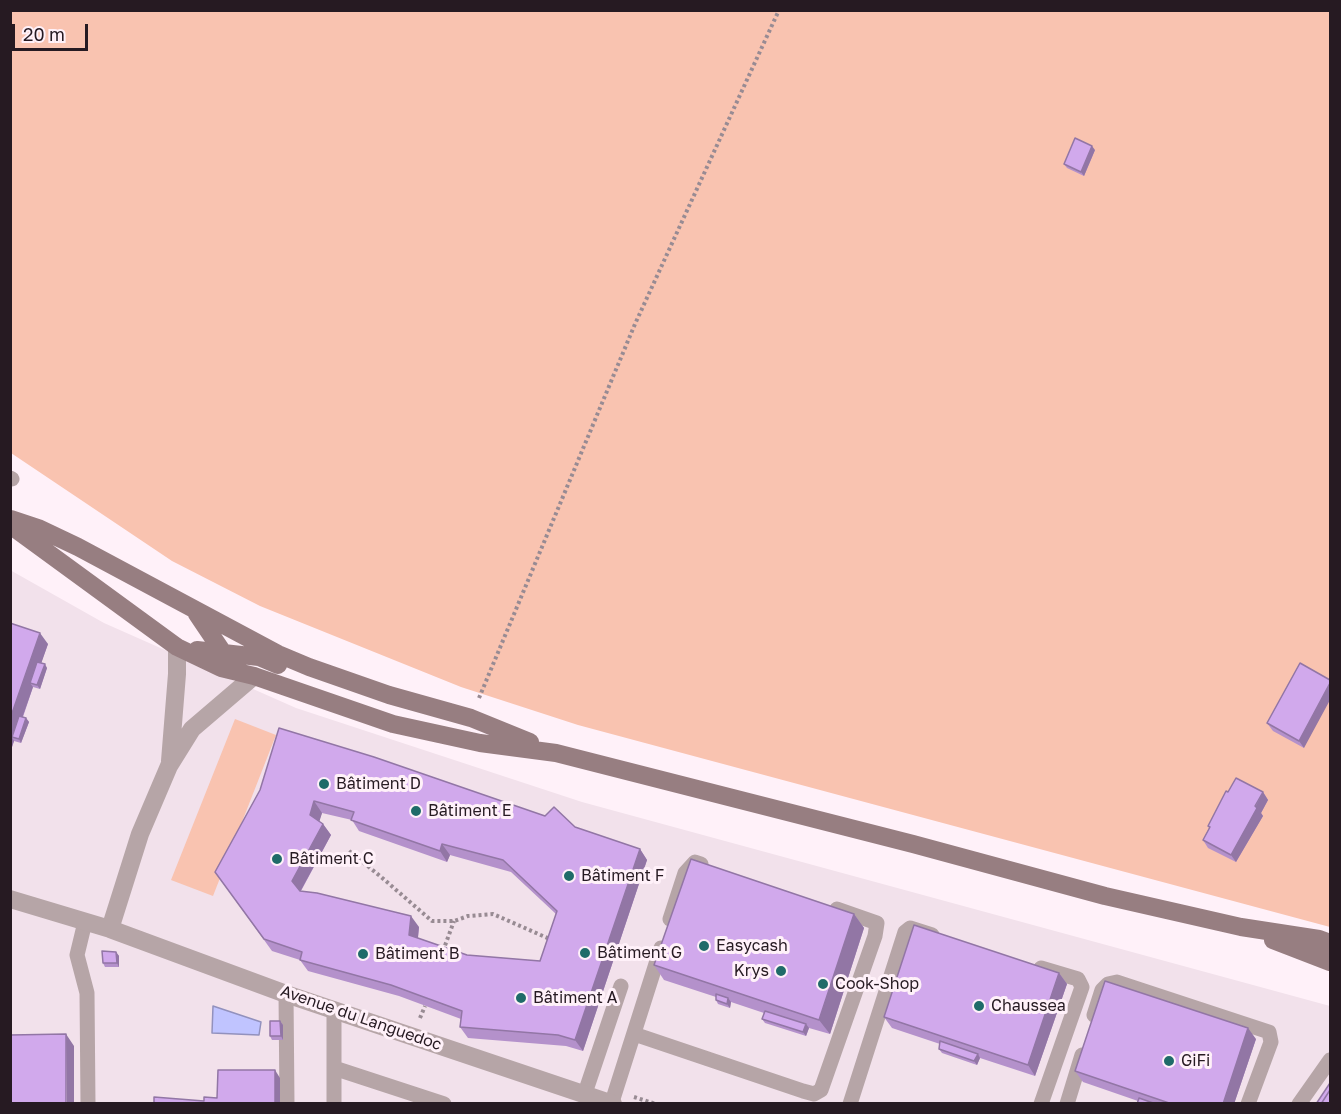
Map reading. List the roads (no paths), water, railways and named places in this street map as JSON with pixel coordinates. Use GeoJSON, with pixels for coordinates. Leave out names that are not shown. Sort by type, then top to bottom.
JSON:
{"type":"FeatureCollection","features":[{"type":"Feature","properties":{"kind":"street"},"geometry":{"type":"LineString","coordinates":[[10,518],[78,547],[278,654],[389,695],[471,718],[556,753]]}},
{"type":"Feature","properties":{"kind":"street"},"geometry":{"type":"LineString","coordinates":[[10,525],[177,647],[221,668],[254,676],[393,724],[480,743],[556,753],[913,844],[1105,896],[1241,927],[1318,939],[1330,943]]}},
{"type":"Feature","properties":{"kind":"street"},"geometry":{"type":"LineString","coordinates":[[195,610],[224,654],[254,676]]}},
{"type":"Feature","properties":{"kind":"street"},"geometry":{"type":"LineString","coordinates":[[177,647],[259,657],[346,692],[389,695]]}},
{"type":"Feature","properties":{"kind":"street"},"geometry":{"type":"LineString","coordinates":[[169,766],[177,674],[177,647]]}},
{"type":"Feature","properties":{"kind":"street"},"geometry":{"type":"LineString","coordinates":[[110,929],[140,834],[169,766],[192,729],[254,676]]}},
{"type":"Feature","properties":{"kind":"street","name":"Avenue du Languedoc"},"geometry":{"type":"LineString","coordinates":[[10,899],[110,929],[286,994],[613,1103]]}},
{"type":"Feature","properties":{"kind":"street"},"geometry":{"type":"LineString","coordinates":[[1241,927],[1330,962]]}},
{"type":"Feature","properties":{"kind":"lane"},"geometry":{"type":"LineString","coordinates":[[613,1103],[685,873],[695,862],[718,870]]}},
{"type":"Feature","properties":{"kind":"lane"},"geometry":{"type":"LineString","coordinates":[[634,1034],[803,1091],[814,1094],[821,1090],[875,936],[877,922],[820,904]]}},
{"type":"Feature","properties":{"kind":"lane"},"geometry":{"type":"LineString","coordinates":[[85,922],[77,955],[87,993],[88,1104]]}},
{"type":"Feature","properties":{"kind":"lane"},"geometry":{"type":"LineString","coordinates":[[850,1104],[905,932],[910,928],[944,938]]}},
{"type":"Feature","properties":{"kind":"lane"},"geometry":{"type":"LineString","coordinates":[[1022,962],[1078,979],[1082,987],[1041,1104]]}},
{"type":"Feature","properties":{"kind":"lane"},"geometry":{"type":"LineString","coordinates":[[1067,1104],[1102,990],[1108,984],[1117,982],[1269,1032],[1270,1042],[1248,1104]]}},
{"type":"Feature","properties":{"kind":"lane"},"geometry":{"type":"LineString","coordinates":[[585,1093],[621,986]]}},
{"type":"Feature","properties":{"kind":"lane"},"geometry":{"type":"LineString","coordinates":[[286,994],[287,1104]]}},
{"type":"Feature","properties":{"kind":"lane"},"geometry":{"type":"LineString","coordinates":[[334,1009],[334,1104]]}},
{"type":"Feature","properties":{"kind":"lane"},"geometry":{"type":"LineString","coordinates":[[1299,1104],[1330,1060]]}},
{"type":"Feature","properties":{"kind":"lane"},"geometry":{"type":"LineString","coordinates":[[334,1068],[444,1104]]}},
{"type":"Feature","properties":{"kind":"water"},"geometry":{"type":"Polygon","coordinates":[[[213,1006],[261,1022],[259,1035],[212,1033],[213,1006]]]}},
{"type":"Feature","properties":{"kind":"place","name":"Bâtiment D"},"geometry":{"type":"Point","coordinates":[324,784]}},
{"type":"Feature","properties":{"kind":"place","name":"Bâtiment E"},"geometry":{"type":"Point","coordinates":[416,811]}},
{"type":"Feature","properties":{"kind":"place","name":"Bâtiment C"},"geometry":{"type":"Point","coordinates":[277,859]}},
{"type":"Feature","properties":{"kind":"place","name":"Bâtiment F"},"geometry":{"type":"Point","coordinates":[569,876]}},
{"type":"Feature","properties":{"kind":"place","name":"Easycash"},"geometry":{"type":"Point","coordinates":[704,946]}},
{"type":"Feature","properties":{"kind":"place","name":"Bâtiment G"},"geometry":{"type":"Point","coordinates":[585,953]}},
{"type":"Feature","properties":{"kind":"place","name":"Bâtiment B"},"geometry":{"type":"Point","coordinates":[363,954]}},
{"type":"Feature","properties":{"kind":"place","name":"Krys"},"geometry":{"type":"Point","coordinates":[781,971]}},
{"type":"Feature","properties":{"kind":"place","name":"Cook-Shop"},"geometry":{"type":"Point","coordinates":[823,984]}},
{"type":"Feature","properties":{"kind":"place","name":"Bâtiment A"},"geometry":{"type":"Point","coordinates":[521,998]}},
{"type":"Feature","properties":{"kind":"place","name":"Chaussea"},"geometry":{"type":"Point","coordinates":[979,1006]}},
{"type":"Feature","properties":{"kind":"place","name":"GiFi"},"geometry":{"type":"Point","coordinates":[1169,1061]}}]}
